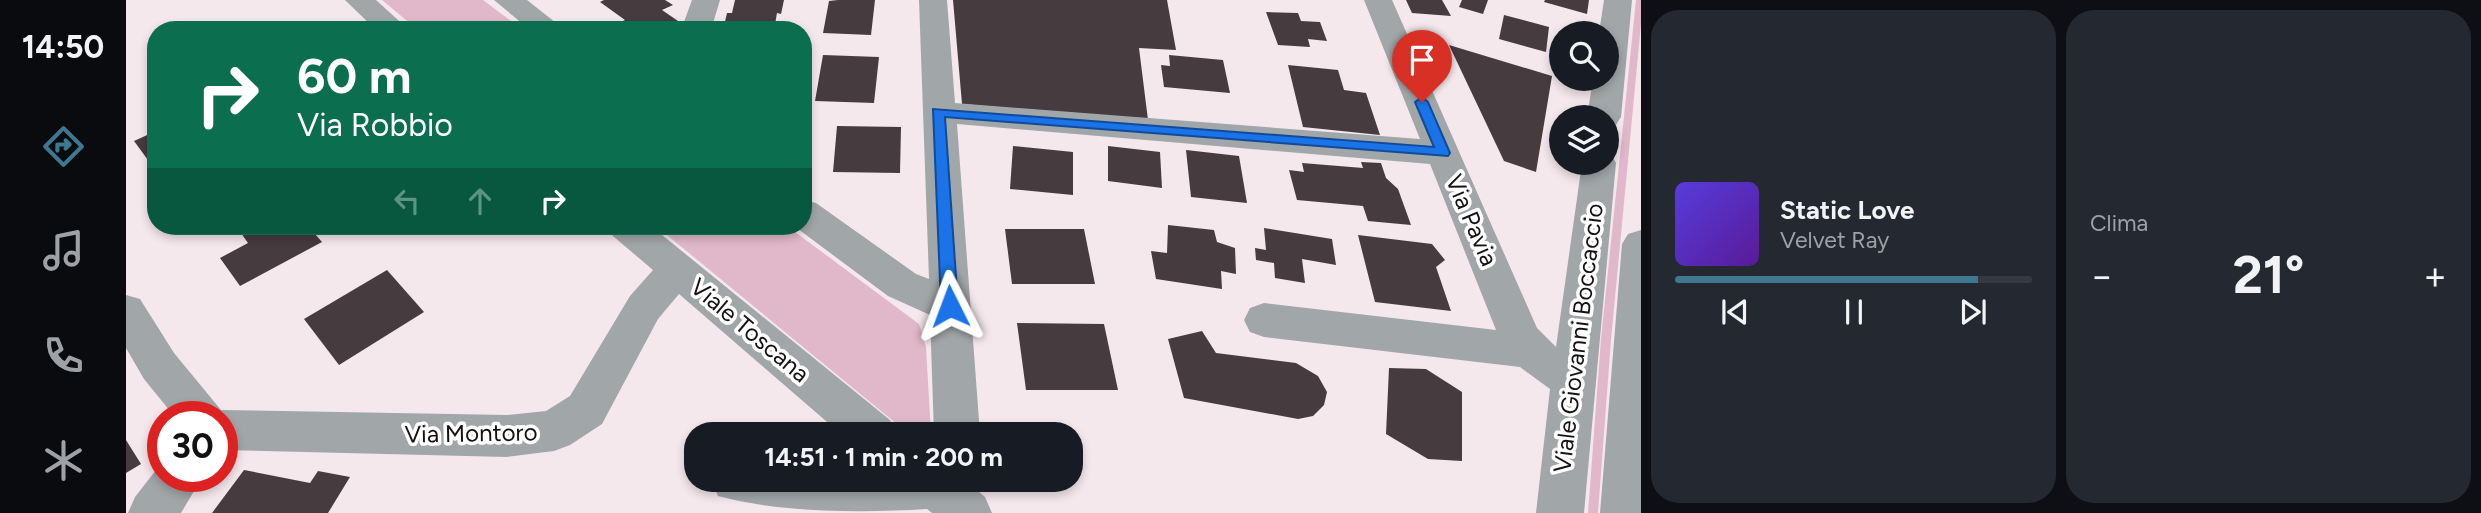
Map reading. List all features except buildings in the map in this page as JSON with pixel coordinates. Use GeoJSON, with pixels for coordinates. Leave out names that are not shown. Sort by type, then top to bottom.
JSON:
{"type":"FeatureCollection","features":[{"type":"Feature","properties":{"kind":"street"},"geometry":{"type":"LineString","coordinates":[[359,0],[384,21]]}},
{"type":"Feature","properties":{"kind":"street"},"geometry":{"type":"LineString","coordinates":[[509,0],[538,21]]}},
{"type":"Feature","properties":{"kind":"street"},"geometry":{"type":"LineString","coordinates":[[699,21],[706,0]]}},
{"type":"Feature","properties":{"kind":"street"},"geometry":{"type":"LineString","coordinates":[[933,0],[956,422]]}},
{"type":"Feature","properties":{"kind":"street","name":"Via Pavia"},"geometry":{"type":"LineString","coordinates":[[1378,0],[1521,339],[1530,351],[1573,381]]}},
{"type":"Feature","properties":{"kind":"street"},"geometry":{"type":"LineString","coordinates":[[1605,105],[1618,0]]}},
{"type":"Feature","properties":{"kind":"street"},"geometry":{"type":"LineString","coordinates":[[938,112],[1443,153]]}},
{"type":"Feature","properties":{"kind":"street","name":"Viale Giovanni Boccaccio"},"geometry":{"type":"LineString","coordinates":[[1560,513],[1598,175]]}},
{"type":"Feature","properties":{"kind":"street"},"geometry":{"type":"LineString","coordinates":[[812,220],[902,285],[950,306]]}},
{"type":"Feature","properties":{"kind":"street","name":"Viale Toscana"},"geometry":{"type":"LineString","coordinates":[[637,235],[860,422]]}},
{"type":"Feature","properties":{"kind":"street","name":"Viale Giovanni Boccaccio"},"geometry":{"type":"LineString","coordinates":[[1624,513],[1641,243]]}},
{"type":"Feature","properties":{"kind":"street","name":"Via Montoro"},"geometry":{"type":"LineString","coordinates":[[238,430],[508,436],[554,431],[577,418],[593,401],[644,308],[677,269]]}},
{"type":"Feature","properties":{"kind":"street"},"geometry":{"type":"LineString","coordinates":[[126,311],[159,366],[188,401]]}},
{"type":"Feature","properties":{"kind":"street"},"geometry":{"type":"LineString","coordinates":[[1264,320],[1530,351]]}},
{"type":"Feature","properties":{"kind":"street"},"geometry":{"type":"LineString","coordinates":[[152,513],[168,492]]}},
{"type":"Feature","properties":{"kind":"street"},"geometry":{"type":"LineString","coordinates":[[773,492],[804,502],[911,492]]}},
{"type":"Feature","properties":{"kind":"shaded area"},"geometry":{"type":"Polygon","coordinates":[[[382,0],[483,0],[511,21],[407,21],[382,0]]]}},
{"type":"Feature","properties":{"kind":"shaded area"},"geometry":{"type":"Polygon","coordinates":[[[1636,0],[1641,0],[1598,513],[1588,513],[1601,339],[1636,0]]]}},
{"type":"Feature","properties":{"kind":"shaded area"},"geometry":{"type":"Polygon","coordinates":[[[667,235],[799,235],[919,324],[926,347],[930,422],[894,422],[667,235]]]}},
{"type":"Feature","properties":{"kind":"route"},"geometry":{"type":"LineString","coordinates":[[950,306],[938,112],[1443,153],[1422,102]]}}]}
